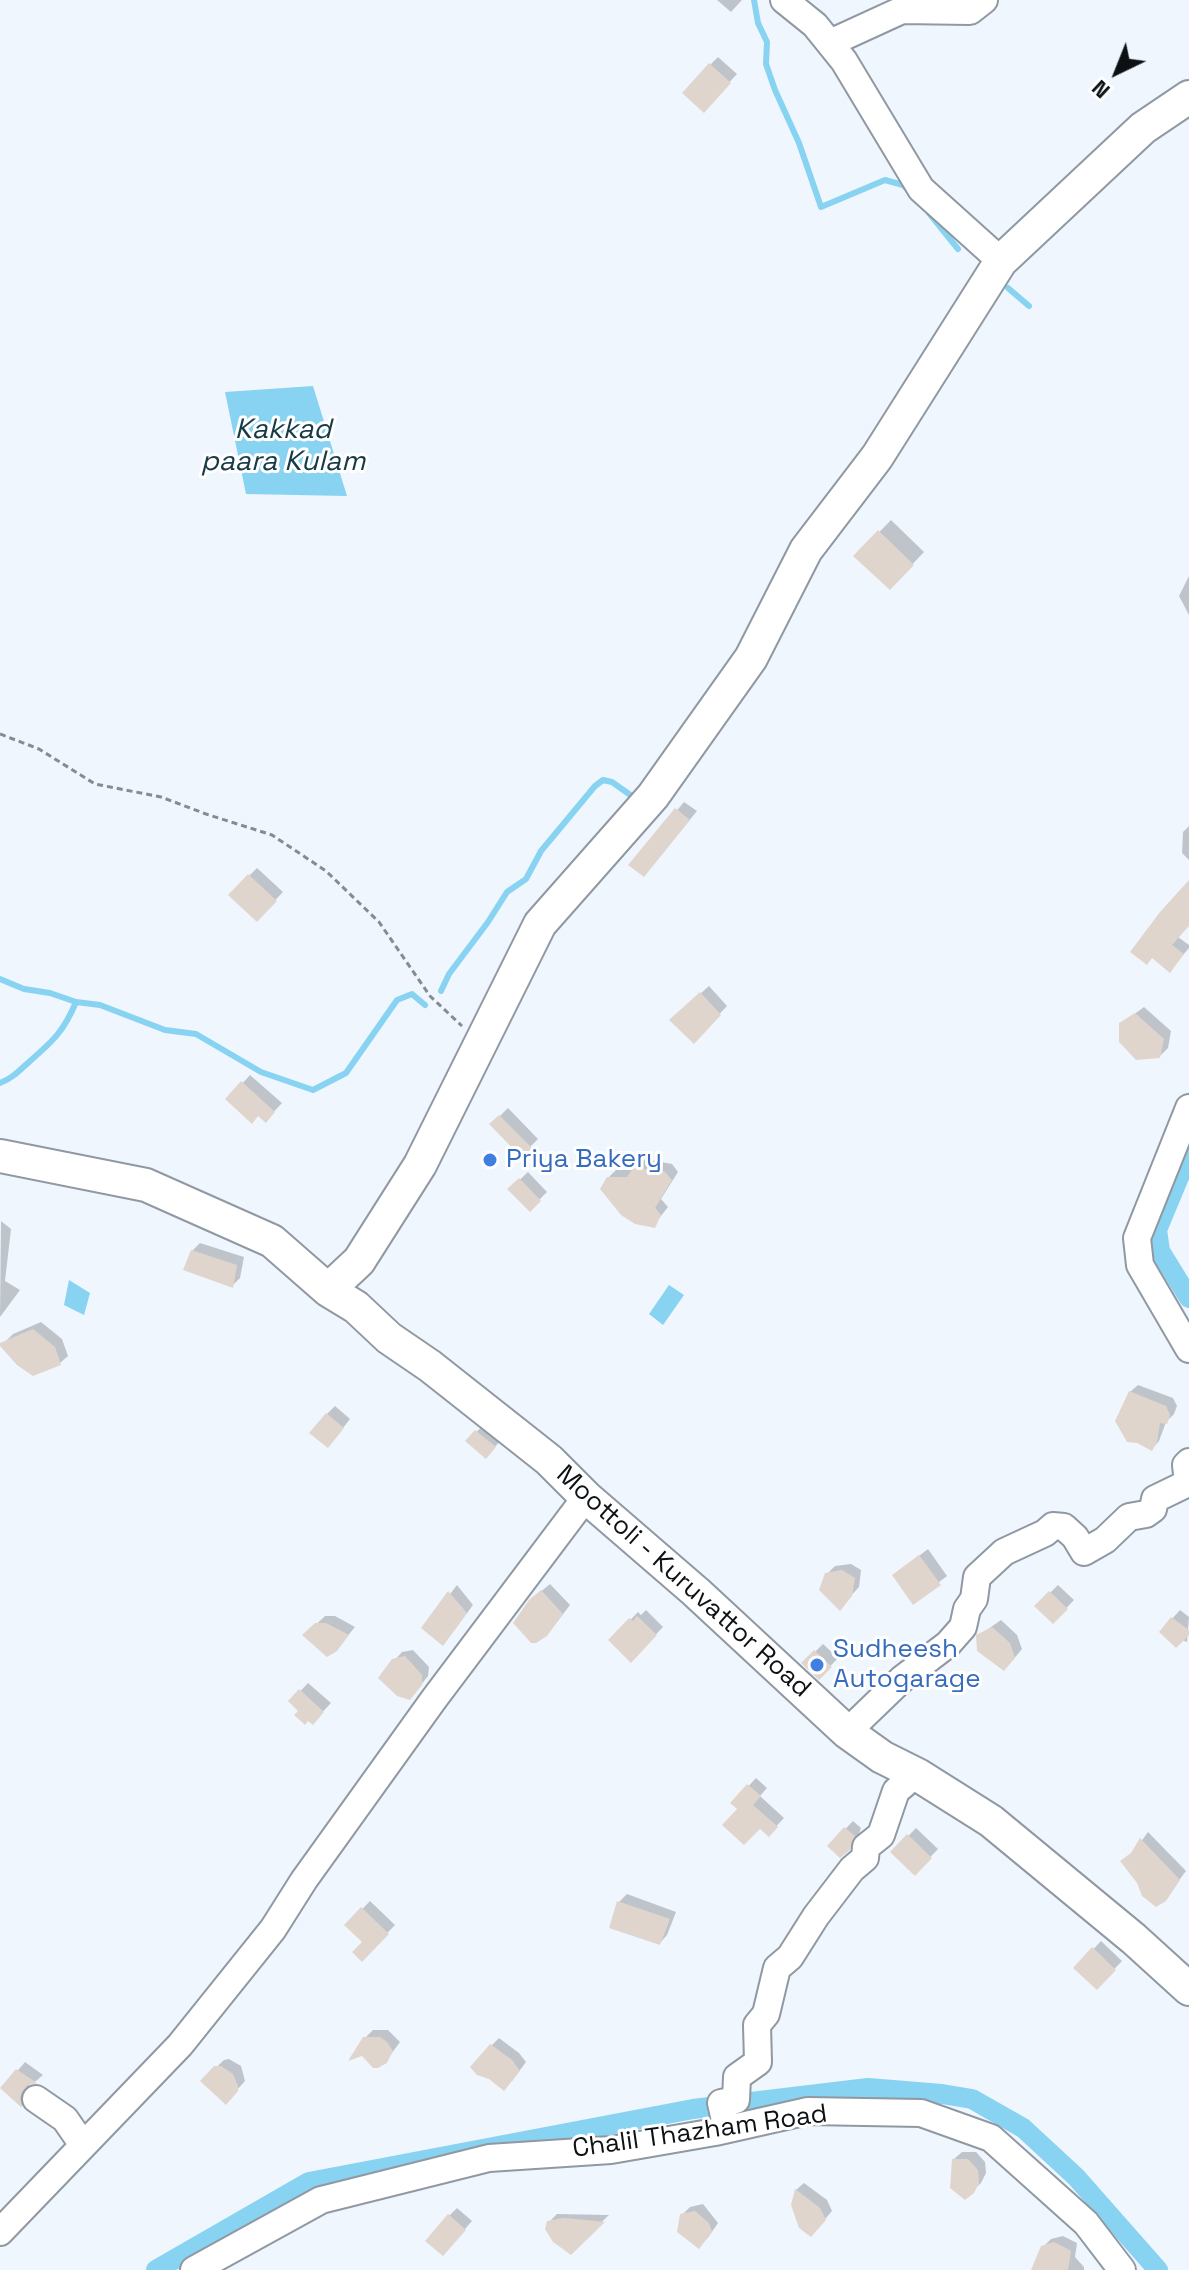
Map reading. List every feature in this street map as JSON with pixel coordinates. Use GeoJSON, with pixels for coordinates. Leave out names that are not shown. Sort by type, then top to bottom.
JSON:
{"type":"FeatureCollection","features":[{"type":"Feature","properties":{"kind":"main road"},"geometry":{"type":"LineString","coordinates":[[328,1290],[359,1261],[420,1165],[540,924],[653,796],[751,658],[806,550],[877,457],[1001,261],[1143,128],[1189,97]]}},
{"type":"Feature","properties":{"kind":"main road","name":"Moottoli - Kuruvattor Road"},"geometry":{"type":"LineString","coordinates":[[0,1156],[146,1185],[272,1241],[328,1290],[356,1307],[389,1338],[430,1366],[549,1460],[847,1732],[882,1757],[991,1821],[1134,1939],[1189,1989]]}},
{"type":"Feature","properties":{"kind":"street"},"geometry":{"type":"LineString","coordinates":[[784,0],[815,25],[844,61],[921,189],[1001,261]]}},
{"type":"Feature","properties":{"kind":"street"},"geometry":{"type":"LineString","coordinates":[[830,43],[902,10],[970,11],[984,0]]}},
{"type":"Feature","properties":{"kind":"street"},"geometry":{"type":"LineString","coordinates":[[1189,1108],[1137,1238],[1140,1265],[1189,1349]]}},
{"type":"Feature","properties":{"kind":"street"},"geometry":{"type":"LineString","coordinates":[[847,1732],[902,1679],[948,1644],[963,1627],[967,1609],[974,1599],[977,1577],[1004,1552],[1045,1533],[1053,1526],[1064,1527],[1084,1552],[1105,1540],[1129,1517],[1146,1514],[1153,1509],[1155,1499],[1188,1483],[1186,1465],[1189,1462]]}},
{"type":"Feature","properties":{"kind":"street"},"geometry":{"type":"LineString","coordinates":[[0,2232],[180,2045],[273,1929],[304,1880],[434,1699],[586,1497]]}},
{"type":"Feature","properties":{"kind":"street"},"geometry":{"type":"LineString","coordinates":[[723,2115],[736,2100],[737,2077],[758,2062],[757,2025],[766,2014],[777,1968],[790,1957],[852,1869],[865,1858],[866,1847],[881,1835],[896,1791],[910,1779],[910,1771]]}},
{"type":"Feature","properties":{"kind":"street"},"geometry":{"type":"LineString","coordinates":[[36,2099],[65,2119],[83,2145]]}},
{"type":"Feature","properties":{"kind":"street","name":"Chalil Thazham Road"},"geometry":{"type":"LineString","coordinates":[[194,2270],[321,2200],[489,2158],[611,2150],[723,2115],[808,2111],[921,2113],[991,2138],[1086,2223],[1122,2270]]}},
{"type":"Feature","properties":{"kind":"path"},"geometry":{"type":"LineString","coordinates":[[0,734],[39,749],[95,784],[161,797],[272,835],[326,871],[379,922],[430,996],[480,1042]]}},
{"type":"Feature","properties":{"kind":"water","name":"Kakkad paara Kulam"},"geometry":{"type":"Polygon","coordinates":[[[313,386],[347,496],[246,494],[225,392],[313,386]]]}},
{"type":"Feature","properties":{"kind":"water"},"geometry":{"type":"Polygon","coordinates":[[[69,1280],[90,1293],[84,1315],[64,1305],[69,1280]]]}},
{"type":"Feature","properties":{"kind":"water"},"geometry":{"type":"Polygon","coordinates":[[[669,1285],[684,1295],[663,1325],[649,1314],[669,1285]]]}},
{"type":"Feature","properties":{"kind":"building"},"geometry":{"type":"Polygon","coordinates":[[[709,63],[731,83],[704,113],[682,93],[709,63]]]}},
{"type":"Feature","properties":{"kind":"building"},"geometry":{"type":"Polygon","coordinates":[[[878,530],[914,565],[890,590],[853,556],[878,530]]]}},
{"type":"Feature","properties":{"kind":"building"},"geometry":{"type":"Polygon","coordinates":[[[675,808],[690,820],[644,877],[628,865],[675,808]]]}},
{"type":"Feature","properties":{"kind":"building"},"geometry":{"type":"Polygon","coordinates":[[[248,874],[277,901],[257,922],[228,895],[248,874]]]}},
{"type":"Feature","properties":{"kind":"building"},"geometry":{"type":"Polygon","coordinates":[[[1189,880],[1189,926],[1172,945],[1184,954],[1170,973],[1152,958],[1147,965],[1130,952],[1189,880]]]}},
{"type":"Feature","properties":{"kind":"building"},"geometry":{"type":"Polygon","coordinates":[[[700,992],[721,1015],[694,1044],[669,1020],[700,992]]]}},
{"type":"Feature","properties":{"kind":"building"},"geometry":{"type":"Polygon","coordinates":[[[1135,1013],[1164,1039],[1160,1058],[1136,1060],[1119,1042],[1119,1023],[1135,1013]]]}},
{"type":"Feature","properties":{"kind":"building"},"geometry":{"type":"Polygon","coordinates":[[[241,1081],[275,1112],[266,1123],[258,1116],[252,1124],[225,1099],[241,1081]]]}},
{"type":"Feature","properties":{"kind":"building"},"geometry":{"type":"Polygon","coordinates":[[[499,1115],[532,1148],[522,1158],[489,1124],[499,1115]]]}},
{"type":"Feature","properties":{"kind":"building"},"geometry":{"type":"Polygon","coordinates":[[[635,1166],[654,1172],[664,1171],[672,1180],[655,1208],[661,1215],[655,1228],[635,1224],[621,1215],[600,1189],[607,1177],[627,1177],[635,1166]]]}},
{"type":"Feature","properties":{"kind":"building"},"geometry":{"type":"Polygon","coordinates":[[[519,1178],[541,1201],[530,1212],[507,1189],[519,1178]]]}},
{"type":"Feature","properties":{"kind":"building"},"geometry":{"type":"Polygon","coordinates":[[[191,1250],[237,1265],[233,1288],[183,1270],[191,1250]]]}},
{"type":"Feature","properties":{"kind":"building"},"geometry":{"type":"Polygon","coordinates":[[[33,1329],[55,1347],[61,1365],[33,1376],[17,1365],[0,1343],[33,1329]]]}},
{"type":"Feature","properties":{"kind":"building"},"geometry":{"type":"Polygon","coordinates":[[[1129,1391],[1166,1406],[1170,1415],[1167,1424],[1160,1423],[1152,1451],[1137,1443],[1127,1442],[1115,1421],[1129,1391]]]}},
{"type":"Feature","properties":{"kind":"building"},"geometry":{"type":"Polygon","coordinates":[[[326,1413],[344,1428],[328,1448],[309,1433],[326,1413]]]}},
{"type":"Feature","properties":{"kind":"building"},"geometry":{"type":"Polygon","coordinates":[[[475,1430],[496,1447],[486,1459],[465,1441],[475,1430]]]}},
{"type":"Feature","properties":{"kind":"building"},"geometry":{"type":"Polygon","coordinates":[[[919,1555],[941,1585],[913,1605],[892,1575],[919,1555]]]}},
{"type":"Feature","properties":{"kind":"building"},"geometry":{"type":"Polygon","coordinates":[[[842,1570],[855,1578],[852,1596],[840,1611],[819,1590],[825,1573],[842,1570]]]}},
{"type":"Feature","properties":{"kind":"building"},"geometry":{"type":"Polygon","coordinates":[[[541,1590],[563,1614],[547,1636],[531,1643],[513,1623],[529,1600],[541,1590]]]}},
{"type":"Feature","properties":{"kind":"building"},"geometry":{"type":"Polygon","coordinates":[[[448,1591],[467,1613],[443,1646],[421,1628],[448,1591]]]}},
{"type":"Feature","properties":{"kind":"building"},"geometry":{"type":"Polygon","coordinates":[[[1049,1591],[1068,1609],[1053,1624],[1034,1606],[1049,1591]]]}},
{"type":"Feature","properties":{"kind":"building"},"geometry":{"type":"Polygon","coordinates":[[[637,1616],[657,1635],[631,1663],[608,1640],[629,1618],[633,1621],[637,1616]]]}},
{"type":"Feature","properties":{"kind":"building"},"geometry":{"type":"Polygon","coordinates":[[[1171,1617],[1189,1630],[1189,1635],[1176,1648],[1159,1632],[1171,1617]]]}},
{"type":"Feature","properties":{"kind":"building"},"geometry":{"type":"Polygon","coordinates":[[[315,1623],[326,1623],[349,1635],[337,1651],[327,1657],[302,1635],[315,1623]]]}},
{"type":"Feature","properties":{"kind":"building"},"geometry":{"type":"Polygon","coordinates":[[[992,1627],[1010,1643],[1015,1658],[1004,1671],[977,1651],[976,1635],[992,1627]]]}},
{"type":"Feature","properties":{"kind":"building","name":"Sudheesh Autogarage"},"geometry":{"type":"Polygon","coordinates":[[[814,1650],[832,1667],[819,1680],[801,1663],[814,1650]]]}},
{"type":"Feature","properties":{"kind":"building"},"geometry":{"type":"Polygon","coordinates":[[[405,1656],[422,1675],[422,1685],[410,1700],[397,1696],[378,1678],[392,1659],[405,1656]]]}},
{"type":"Feature","properties":{"kind":"building"},"geometry":{"type":"Polygon","coordinates":[[[299,1689],[324,1712],[313,1725],[308,1721],[305,1725],[294,1715],[298,1711],[288,1701],[299,1689]]]}},
{"type":"Feature","properties":{"kind":"building"},"geometry":{"type":"Polygon","coordinates":[[[747,1784],[761,1796],[753,1805],[778,1827],[769,1837],[760,1829],[744,1845],[722,1825],[737,1809],[730,1803],[747,1784]]]}},
{"type":"Feature","properties":{"kind":"building"},"geometry":{"type":"Polygon","coordinates":[[[844,1827],[855,1836],[850,1850],[840,1858],[827,1846],[844,1827]]]}},
{"type":"Feature","properties":{"kind":"building"},"geometry":{"type":"Polygon","coordinates":[[[907,1834],[932,1858],[915,1876],[890,1852],[907,1834]]]}},
{"type":"Feature","properties":{"kind":"building"},"geometry":{"type":"Polygon","coordinates":[[[1140,1838],[1180,1880],[1166,1901],[1156,1907],[1142,1896],[1137,1883],[1120,1861],[1131,1853],[1140,1838]]]}},
{"type":"Feature","properties":{"kind":"building"},"geometry":{"type":"Polygon","coordinates":[[[617,1901],[670,1919],[660,1945],[609,1928],[617,1901]]]}},
{"type":"Feature","properties":{"kind":"building"},"geometry":{"type":"Polygon","coordinates":[[[361,1907],[389,1934],[362,1962],[352,1952],[362,1942],[344,1925],[361,1907]]]}},
{"type":"Feature","properties":{"kind":"building"},"geometry":{"type":"Polygon","coordinates":[[[1092,1947],[1116,1970],[1097,1990],[1073,1968],[1092,1947]]]}},
{"type":"Feature","properties":{"kind":"building"},"geometry":{"type":"Polygon","coordinates":[[[363,2037],[380,2037],[387,2042],[393,2051],[387,2063],[373,2068],[362,2056],[348,2061],[363,2037]]]}},
{"type":"Feature","properties":{"kind":"building"},"geometry":{"type":"Polygon","coordinates":[[[490,2044],[512,2060],[520,2071],[504,2091],[489,2079],[477,2075],[470,2067],[490,2044]]]}},
{"type":"Feature","properties":{"kind":"building"},"geometry":{"type":"Polygon","coordinates":[[[214,2066],[221,2066],[233,2074],[238,2086],[238,2091],[226,2105],[200,2081],[214,2066]]]}},
{"type":"Feature","properties":{"kind":"building"},"geometry":{"type":"Polygon","coordinates":[[[16,2069],[37,2083],[28,2085],[22,2091],[22,2108],[0,2088],[16,2069]]]}},
{"type":"Feature","properties":{"kind":"building"},"geometry":{"type":"Polygon","coordinates":[[[952,2159],[968,2159],[978,2170],[979,2183],[974,2193],[965,2200],[950,2188],[952,2159]]]}},
{"type":"Feature","properties":{"kind":"building"},"geometry":{"type":"Polygon","coordinates":[[[795,2189],[820,2208],[826,2220],[811,2237],[799,2228],[791,2205],[795,2189]]]}},
{"type":"Feature","properties":{"kind":"building"},"geometry":{"type":"Polygon","coordinates":[[[695,2211],[709,2223],[712,2232],[699,2249],[677,2232],[680,2214],[695,2211]]]}},
{"type":"Feature","properties":{"kind":"building"},"geometry":{"type":"Polygon","coordinates":[[[448,2214],[466,2230],[443,2256],[425,2241],[448,2214]]]}},
{"type":"Feature","properties":{"kind":"building"},"geometry":{"type":"Polygon","coordinates":[[[563,2218],[605,2222],[571,2255],[553,2242],[545,2229],[547,2221],[563,2218]]]}},
{"type":"Feature","properties":{"kind":"building"},"geometry":{"type":"Polygon","coordinates":[[[1054,2242],[1071,2251],[1068,2270],[1031,2270],[1041,2246],[1054,2242]]]}},
{"type":"Feature","properties":{"kind":"waterway"},"geometry":{"type":"LineString","coordinates":[[754,0],[758,23],[767,42],[766,64],[799,143],[821,207],[885,180],[903,185],[908,190]]}},
{"type":"Feature","properties":{"kind":"waterway"},"geometry":{"type":"LineString","coordinates":[[929,213],[958,249]]}},
{"type":"Feature","properties":{"kind":"waterway"},"geometry":{"type":"LineString","coordinates":[[1008,288],[1029,306]]}},
{"type":"Feature","properties":{"kind":"waterway"},"geometry":{"type":"LineString","coordinates":[[441,991],[449,974],[507,892],[526,879],[541,851],[595,786],[603,780],[612,782],[636,799]]}},
{"type":"Feature","properties":{"kind":"waterway"},"geometry":{"type":"LineString","coordinates":[[0,979],[24,989],[50,993],[76,1002]]}},
{"type":"Feature","properties":{"kind":"waterway"},"geometry":{"type":"LineString","coordinates":[[0,1083],[16,1074],[51,1041],[67,1021],[76,1002],[100,1005],[165,1030],[196,1034],[261,1072],[313,1090],[346,1073],[397,1000],[412,994],[425,1005]]}},
{"type":"Feature","properties":{"kind":"waterway"},"geometry":{"type":"LineString","coordinates":[[1189,1153],[1157,1230],[1160,1251],[1189,1298]]}},
{"type":"Feature","properties":{"kind":"waterway"},"geometry":{"type":"LineString","coordinates":[[156,2270],[309,2182],[693,2109],[868,2088],[972,2099],[1023,2128],[1076,2177],[1158,2270]]}},
{"type":"Feature","properties":{"kind":"place","name":"Priya Bakery"},"geometry":{"type":"Point","coordinates":[490,1160]}},
{"type":"Feature","properties":{"kind":"place","name":"Sudheesh Autogarage"},"geometry":{"type":"Point","coordinates":[817,1665]}}]}
